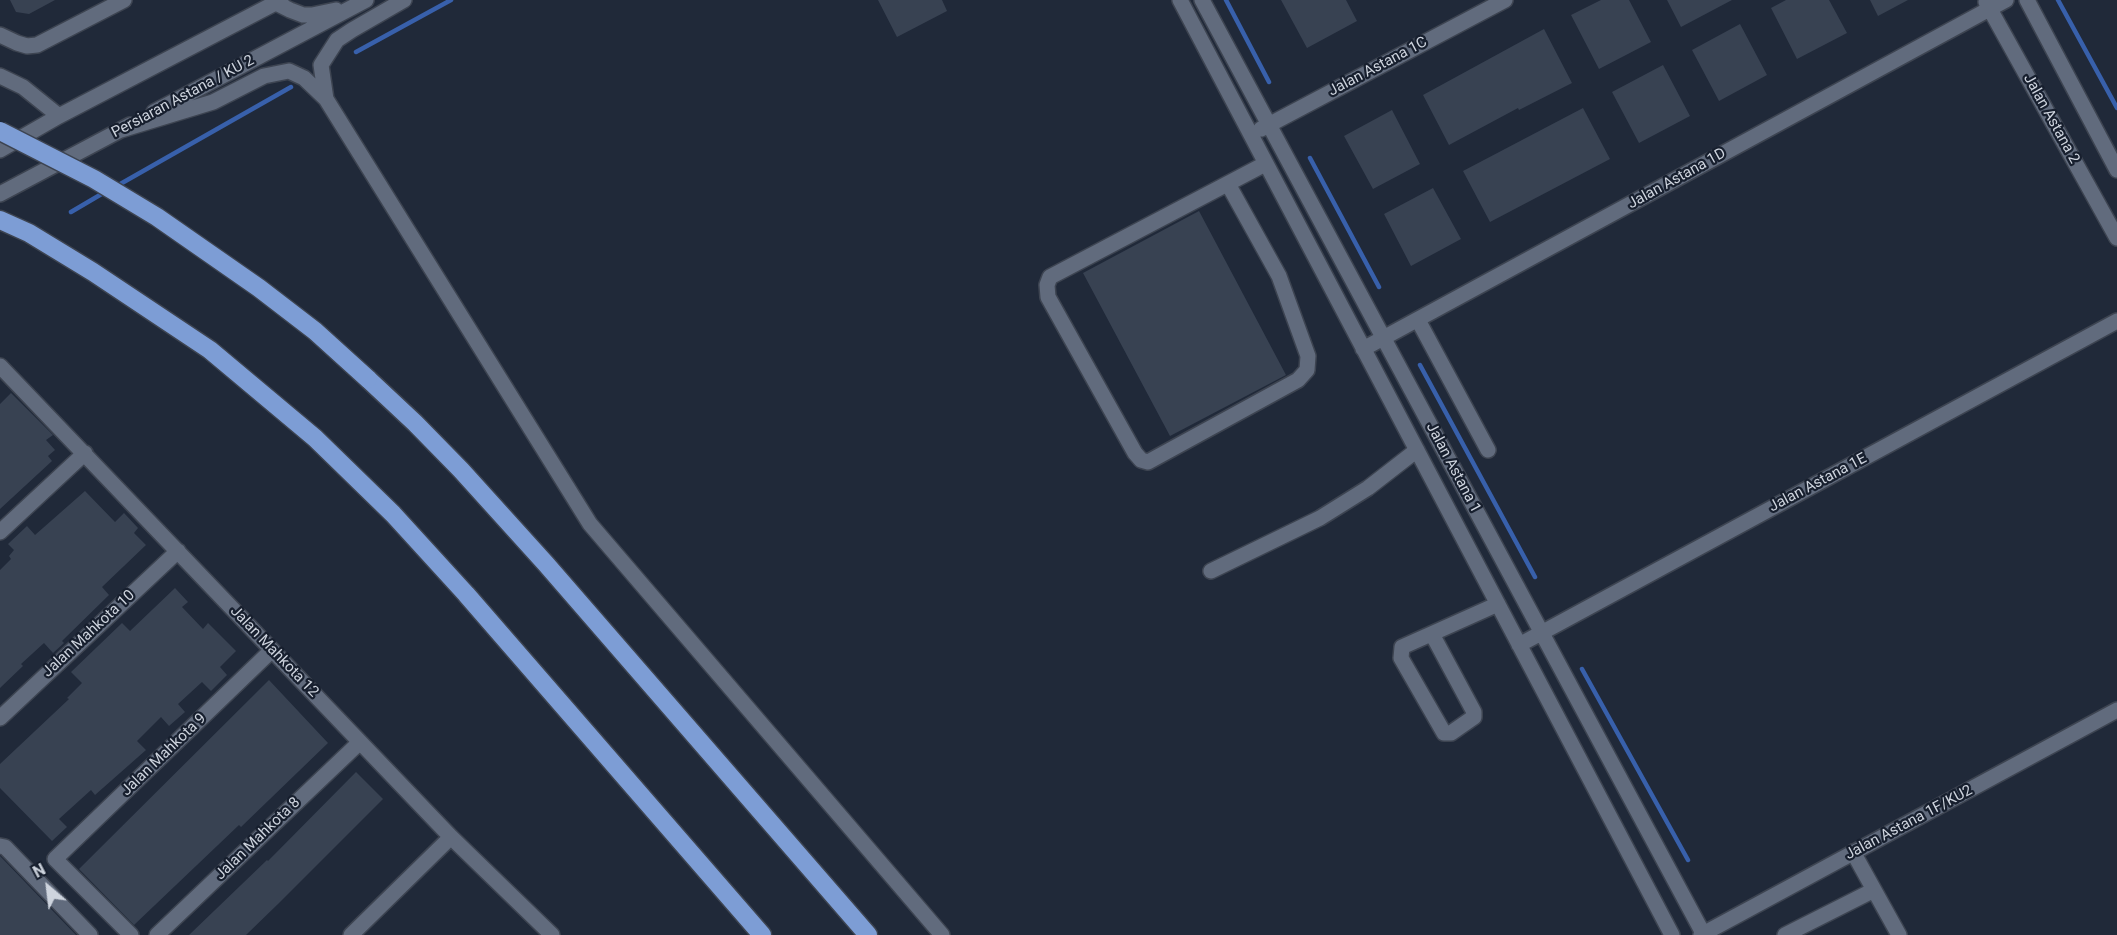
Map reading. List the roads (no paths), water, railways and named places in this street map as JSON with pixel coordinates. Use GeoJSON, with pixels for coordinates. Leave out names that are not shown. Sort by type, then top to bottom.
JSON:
{"type":"FeatureCollection","features":[{"type":"Feature","properties":{"kind":"highway"},"geometry":{"type":"LineString","coordinates":[[0,131],[94,180],[157,217],[297,317],[368,379],[415,423],[507,521],[868,935]]}},
{"type":"Feature","properties":{"kind":"highway"},"geometry":{"type":"LineString","coordinates":[[0,220],[29,233],[93,272],[210,350],[315,438],[393,514],[466,594],[762,935]]}},
{"type":"Feature","properties":{"kind":"street"},"geometry":{"type":"LineString","coordinates":[[0,35],[27,46],[37,45],[124,0]]}},
{"type":"Feature","properties":{"kind":"street"},"geometry":{"type":"LineString","coordinates":[[326,99],[321,65],[337,40],[404,0]]}},
{"type":"Feature","properties":{"kind":"street","name":"Jalan Astana 1"},"geometry":{"type":"LineString","coordinates":[[1179,0],[1672,935]]}},
{"type":"Feature","properties":{"kind":"street","name":"Jalan Astana 1"},"geometry":{"type":"LineString","coordinates":[[1202,0],[1703,934]]}},
{"type":"Feature","properties":{"kind":"street","name":"Jalan Astana 1C"},"geometry":{"type":"LineString","coordinates":[[1250,134],[1505,0]]}},
{"type":"Feature","properties":{"kind":"street","name":"Jalan Astana 1D"},"geometry":{"type":"LineString","coordinates":[[1363,349],[1988,4],[2006,0]]}},
{"type":"Feature","properties":{"kind":"street"},"geometry":{"type":"LineString","coordinates":[[2027,0],[2117,170]]}},
{"type":"Feature","properties":{"kind":"street"},"geometry":{"type":"LineString","coordinates":[[0,150],[59,116],[277,1],[303,15],[312,15],[361,3]]}},
{"type":"Feature","properties":{"kind":"street","name":"Persiaran Astana / KU 2"},"geometry":{"type":"LineString","coordinates":[[0,194],[361,3]]}},
{"type":"Feature","properties":{"kind":"street","name":"Jalan Astana 2"},"geometry":{"type":"LineString","coordinates":[[1988,4],[2117,238]]}},
{"type":"Feature","properties":{"kind":"street"},"geometry":{"type":"LineString","coordinates":[[121,130],[213,102],[264,76],[289,71],[304,78],[326,99],[590,524],[942,935]]}},
{"type":"Feature","properties":{"kind":"street"},"geometry":{"type":"LineString","coordinates":[[0,76],[23,87],[59,116]]}},
{"type":"Feature","properties":{"kind":"street"},"geometry":{"type":"LineString","coordinates":[[1228,184],[1279,276],[1308,356],[1307,370],[1298,380],[1148,462],[1141,460],[1048,297],[1047,285],[1050,277],[1266,164]]}},
{"type":"Feature","properties":{"kind":"street"},"geometry":{"type":"LineString","coordinates":[[1418,320],[1488,450]]}},
{"type":"Feature","properties":{"kind":"street","name":"Jalan Astana 1E"},"geometry":{"type":"LineString","coordinates":[[1519,645],[2117,321]]}},
{"type":"Feature","properties":{"kind":"street","name":"Jalan Mahkota 12"},"geometry":{"type":"LineString","coordinates":[[0,366],[451,837],[549,934]]}},
{"type":"Feature","properties":{"kind":"street"},"geometry":{"type":"LineString","coordinates":[[1211,571],[1320,518],[1368,488],[1417,450]]}},
{"type":"Feature","properties":{"kind":"street"},"geometry":{"type":"LineString","coordinates":[[0,532],[85,453]]}},
{"type":"Feature","properties":{"kind":"street","name":"Jalan Mahkota 10"},"geometry":{"type":"LineString","coordinates":[[0,718],[178,551]]}},
{"type":"Feature","properties":{"kind":"street"},"geometry":{"type":"LineString","coordinates":[[1432,634],[1474,712],[1474,717],[1451,733],[1444,733],[1401,658],[1402,647],[1498,604]]}},
{"type":"Feature","properties":{"kind":"street","name":"Jalan Mahkota 9"},"geometry":{"type":"LineString","coordinates":[[131,935],[55,859],[272,650]]}},
{"type":"Feature","properties":{"kind":"street","name":"Jalan Astana 1F/KU2"},"geometry":{"type":"LineString","coordinates":[[1703,934],[2117,710]]}},
{"type":"Feature","properties":{"kind":"street","name":"Jalan Mahkota 8"},"geometry":{"type":"LineString","coordinates":[[157,935],[360,742]]}},
{"type":"Feature","properties":{"kind":"street"},"geometry":{"type":"LineString","coordinates":[[351,935],[451,837]]}},
{"type":"Feature","properties":{"kind":"street"},"geometry":{"type":"LineString","coordinates":[[0,846],[5,847],[90,935]]}},
{"type":"Feature","properties":{"kind":"street"},"geometry":{"type":"LineString","coordinates":[[1854,852],[1899,935]]}},
{"type":"Feature","properties":{"kind":"street"},"geometry":{"type":"LineString","coordinates":[[1785,935],[1874,890]]}},
{"type":"Feature","properties":{"kind":"waterway"},"geometry":{"type":"LineString","coordinates":[[356,52],[451,0]]}},
{"type":"Feature","properties":{"kind":"waterway"},"geometry":{"type":"LineString","coordinates":[[1226,0],[1269,82]]}},
{"type":"Feature","properties":{"kind":"waterway"},"geometry":{"type":"LineString","coordinates":[[2058,0],[2117,108]]}},
{"type":"Feature","properties":{"kind":"waterway"},"geometry":{"type":"LineString","coordinates":[[115,187],[291,87]]}},
{"type":"Feature","properties":{"kind":"waterway"},"geometry":{"type":"LineString","coordinates":[[1310,158],[1379,287]]}},
{"type":"Feature","properties":{"kind":"waterway"},"geometry":{"type":"LineString","coordinates":[[71,212],[105,192]]}},
{"type":"Feature","properties":{"kind":"waterway"},"geometry":{"type":"LineString","coordinates":[[1420,365],[1535,577]]}},
{"type":"Feature","properties":{"kind":"waterway"},"geometry":{"type":"LineString","coordinates":[[1582,669],[1688,860]]}}]}
